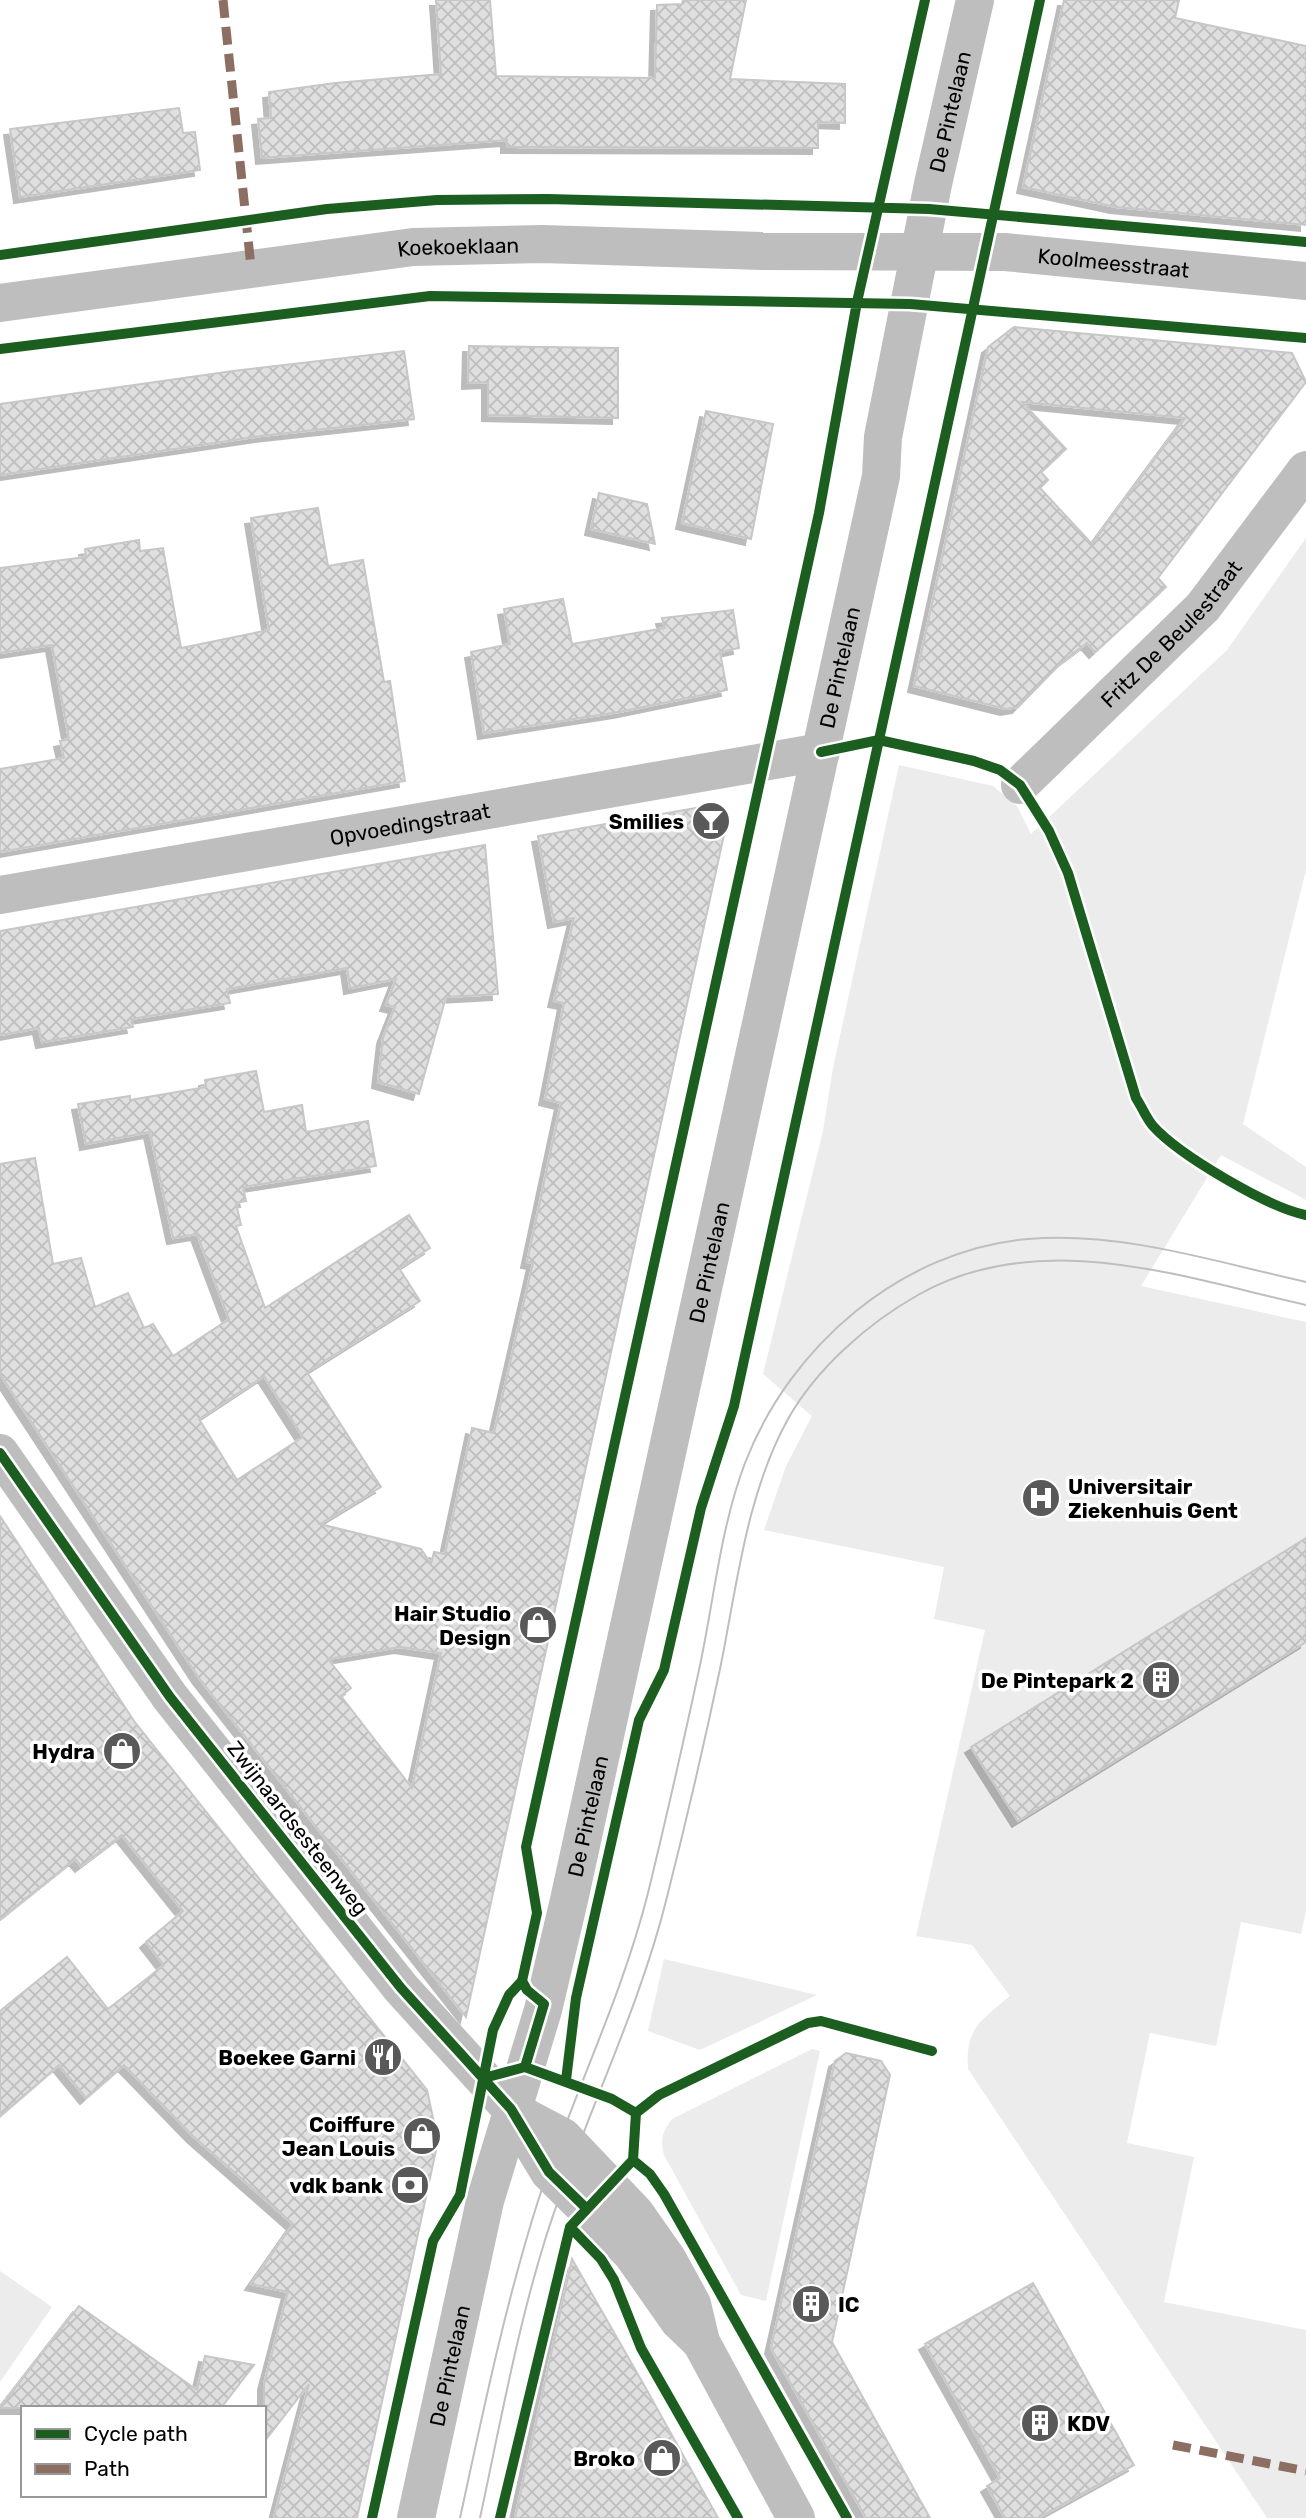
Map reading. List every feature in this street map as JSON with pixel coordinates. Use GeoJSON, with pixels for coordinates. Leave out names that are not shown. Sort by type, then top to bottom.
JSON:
{"type":"FeatureCollection","features":[{"type":"Feature","properties":{"kind":"street","name":"De Pintelaan"},"geometry":{"type":"LineString","coordinates":[[416,2518],[485,2201],[543,2010],[569,1900],[881,476],[883,436],[975,0]]}},
{"type":"Feature","properties":{"kind":"street","name":"Koekoeklaan"},"geometry":{"type":"LineString","coordinates":[[0,303],[413,247],[543,244],[921,252]]}},
{"type":"Feature","properties":{"kind":"street","name":"Koolmeesstraat"},"geometry":{"type":"LineString","coordinates":[[921,252],[1019,253],[1306,281]]}},
{"type":"Feature","properties":{"kind":"street","name":"Fritz De Beulestraat"},"geometry":{"type":"LineString","coordinates":[[1020,785],[1203,607],[1306,470]]}},
{"type":"Feature","properties":{"kind":"street","name":"Opvoedingstraat"},"geometry":{"type":"LineString","coordinates":[[0,895],[821,752]]}},
{"type":"Feature","properties":{"kind":"street","name":"Zwijnaardsesteenweg"},"geometry":{"type":"LineString","coordinates":[[0,1453],[170,1697],[401,1988],[511,2109],[562,2137],[635,2213],[668,2260],[692,2304],[701,2342],[796,2518]]}},
{"type":"Feature","properties":{"kind":"shaded area","name":"Universitair Ziekenhuis Gent"},"geometry":{"type":"Polygon","coordinates":[[[1306,538],[1306,870],[1243,1124],[1306,1167],[1306,1200],[1221,1155],[1141,1286],[1306,1322],[1306,1911],[1301,1934],[1241,1922],[1216,2046],[1150,2033],[1127,2143],[1194,2157],[1164,2302],[1306,2330],[1306,2518],[1267,2518],[968,2069],[969,2043],[977,2026],[1010,1996],[972,1945],[916,1936],[985,1630],[934,1619],[944,1567],[764,1530],[786,1466],[812,1416],[763,1374],[823,1131],[833,1068],[899,765],[993,786],[1017,806],[1031,834],[1227,650],[1306,538]]]}},
{"type":"Feature","properties":{"kind":"shaded area"},"geometry":{"type":"Polygon","coordinates":[[[664,1959],[817,1995],[700,2050],[648,2031],[664,1959]]]}},
{"type":"Feature","properties":{"kind":"shaded area"},"geometry":{"type":"Polygon","coordinates":[[[812,2049],[820,2051],[766,2301],[741,2295],[664,2155],[663,2136],[672,2119],[812,2049]]]}},
{"type":"Feature","properties":{"kind":"shaded area"},"geometry":{"type":"Polygon","coordinates":[[[0,2271],[52,2307],[0,2382],[0,2271]]]}},
{"type":"Feature","properties":{"kind":"building"},"geometry":{"type":"Polygon","coordinates":[[[436,0],[490,0],[496,76],[655,78],[657,5],[682,4],[683,0],[746,0],[730,79],[845,84],[845,123],[818,122],[818,148],[507,147],[507,140],[262,158],[258,119],[271,118],[269,92],[441,74],[436,0]]]}},
{"type":"Feature","properties":{"kind":"building"},"geometry":{"type":"Polygon","coordinates":[[[1064,0],[1179,0],[1175,18],[1306,46],[1306,225],[1116,207],[1023,187],[1064,0]]]}},
{"type":"Feature","properties":{"kind":"building"},"geometry":{"type":"Polygon","coordinates":[[[179,108],[183,133],[195,132],[200,170],[20,197],[10,129],[179,108]]]}},
{"type":"Feature","properties":{"kind":"building"},"geometry":{"type":"Polygon","coordinates":[[[1014,327],[1292,353],[1306,382],[1158,578],[1166,587],[1095,652],[1087,643],[1062,662],[1018,707],[1006,709],[914,686],[988,347],[1014,327]],[[1022,402],[1066,449],[1041,472],[1048,480],[1040,488],[1092,544],[1185,418],[1022,402]]]}},
{"type":"Feature","properties":{"kind":"building"},"geometry":{"type":"Polygon","coordinates":[[[469,346],[618,348],[618,418],[488,415],[488,382],[468,383],[469,346]]]}},
{"type":"Feature","properties":{"kind":"building"},"geometry":{"type":"Polygon","coordinates":[[[404,351],[414,419],[261,436],[0,475],[0,404],[233,371],[404,351]]]}},
{"type":"Feature","properties":{"kind":"building"},"geometry":{"type":"Polygon","coordinates":[[[706,411],[773,424],[751,539],[682,523],[706,411]]]}},
{"type":"Feature","properties":{"kind":"building"},"geometry":{"type":"Polygon","coordinates":[[[599,493],[647,504],[655,544],[591,529],[599,493]]]}},
{"type":"Feature","properties":{"kind":"building"},"geometry":{"type":"Polygon","coordinates":[[[318,508],[328,566],[363,560],[384,682],[390,681],[405,781],[0,852],[0,769],[64,758],[60,741],[69,739],[52,645],[0,653],[0,568],[86,557],[85,549],[139,540],[140,551],[163,548],[181,648],[269,630],[251,518],[318,508]]]}},
{"type":"Feature","properties":{"kind":"building"},"geometry":{"type":"Polygon","coordinates":[[[563,599],[572,644],[665,628],[662,618],[733,610],[739,648],[720,652],[727,690],[619,712],[484,733],[471,652],[510,644],[504,609],[563,599]]]}},
{"type":"Feature","properties":{"kind":"building"},"geometry":{"type":"Polygon","coordinates":[[[712,805],[727,821],[466,2017],[199,1678],[0,1374],[0,1164],[35,1158],[53,1264],[81,1258],[95,1307],[128,1293],[144,1328],[153,1324],[173,1356],[229,1319],[197,1234],[173,1238],[150,1132],[86,1144],[78,1104],[130,1096],[130,1100],[206,1087],[205,1080],[256,1071],[264,1112],[302,1105],[306,1132],[368,1121],[376,1166],[243,1187],[246,1201],[236,1203],[241,1225],[236,1226],[265,1308],[409,1215],[430,1248],[399,1268],[420,1301],[307,1372],[381,1487],[320,1524],[421,1549],[431,1564],[434,1552],[445,1554],[472,1428],[494,1433],[533,1263],[527,1262],[561,1103],[545,1099],[564,1003],[554,1001],[574,918],[554,922],[538,836],[712,805]],[[264,1376],[199,1419],[237,1480],[303,1437],[264,1376]],[[400,1647],[328,1659],[351,1688],[341,1696],[412,1788],[441,1653],[400,1647]]]}},
{"type":"Feature","properties":{"kind":"building"},"geometry":{"type":"Polygon","coordinates":[[[485,845],[498,994],[446,997],[419,1094],[378,1082],[383,1038],[395,1007],[386,1005],[396,979],[350,988],[347,968],[227,989],[230,1003],[131,1019],[133,1027],[42,1042],[39,1028],[0,1035],[0,931],[485,845]]]}},
{"type":"Feature","properties":{"kind":"building"},"geometry":{"type":"Polygon","coordinates":[[[0,1516],[134,1721],[427,2090],[438,2141],[357,2518],[274,2518],[309,2384],[266,2439],[264,2384],[288,2292],[251,2284],[293,2224],[193,2136],[124,2065],[86,2098],[59,2065],[0,2116],[0,2011],[67,1957],[108,2009],[164,1965],[146,1942],[183,1911],[122,1835],[81,1866],[75,1859],[0,1919],[0,1516]]]}},
{"type":"Feature","properties":{"kind":"building","name":"De Pintepark 2"},"geometry":{"type":"Polygon","coordinates":[[[1306,1538],[1306,1642],[1018,1821],[971,1747],[1306,1538]]]}},
{"type":"Feature","properties":{"kind":"building","name":"IC"},"geometry":{"type":"Polygon","coordinates":[[[846,2053],[881,2061],[890,2075],[832,2342],[930,2518],[866,2518],[771,2348],[835,2061],[846,2053]]]}},
{"type":"Feature","properties":{"kind":"building"},"geometry":{"type":"Polygon","coordinates":[[[572,2259],[644,2385],[718,2518],[515,2518],[572,2259]]]}},
{"type":"Feature","properties":{"kind":"building","name":"KDV"},"geometry":{"type":"Polygon","coordinates":[[[1033,2283],[1134,2465],[1038,2518],[1005,2518],[987,2486],[1000,2478],[925,2344],[1033,2283]]]}},
{"type":"Feature","properties":{"kind":"building"},"geometry":{"type":"Polygon","coordinates":[[[79,2306],[197,2390],[205,2356],[254,2365],[223,2406],[0,2408],[79,2306]]]}},
{"type":"Feature","properties":{"kind":"tram line"},"geometry":{"type":"LineString","coordinates":[[460,2518],[495,2359],[526,2240],[551,2162],[624,1972],[648,1893],[693,1698],[723,1539],[736,1488],[765,1420],[790,1380],[821,1344],[856,1311],[895,1284],[937,1262],[981,1247],[1028,1239],[1098,1240],[1203,1257],[1306,1282]]}},
{"type":"Feature","properties":{"kind":"tram line"},"geometry":{"type":"LineString","coordinates":[[480,2518],[517,2343],[545,2240],[575,2154],[641,1984],[667,1897],[708,1726],[745,1541],[762,1478],[788,1419],[800,1400],[828,1365],[862,1333],[899,1306],[964,1274],[1012,1264],[1061,1260],[1110,1264],[1160,1271],[1306,1305]]}},
{"type":"Feature","properties":{"kind":"marked path"},"geometry":{"type":"LineString","coordinates":[[223,0],[251,267]]}},
{"type":"Feature","properties":{"kind":"marked path"},"geometry":{"type":"LineString","coordinates":[[1173,2445],[1306,2471]]}},
{"type":"Feature","properties":{"kind":"cycle path"},"geometry":{"type":"LineString","coordinates":[[372,2518],[433,2241],[460,2195],[493,2030],[509,1995],[522,1981],[537,1913],[526,1847],[819,513],[857,302],[925,0]]}},
{"type":"Feature","properties":{"kind":"cycle path"},"geometry":{"type":"LineString","coordinates":[[566,2080],[576,1998],[639,1720],[664,1670],[701,1508],[734,1406],[1040,0]]}},
{"type":"Feature","properties":{"kind":"cycle path"},"geometry":{"type":"LineString","coordinates":[[0,255],[327,209],[437,200],[548,199],[929,209],[1306,242]]}},
{"type":"Feature","properties":{"kind":"cycle path"},"geometry":{"type":"LineString","coordinates":[[0,349],[430,296],[910,304],[1306,338]]}},
{"type":"Feature","properties":{"kind":"cycle path"},"geometry":{"type":"LineString","coordinates":[[821,752],[879,740],[974,761],[1000,770],[1020,785],[1049,831],[1068,873],[1136,1098],[1148,1120],[1166,1138],[1225,1179],[1270,1202],[1306,1215]]}},
{"type":"Feature","properties":{"kind":"cycle path"},"geometry":{"type":"LineString","coordinates":[[0,1453],[170,1697],[401,1988],[511,2109],[549,2172],[587,2209]]}},
{"type":"Feature","properties":{"kind":"cycle path"},"geometry":{"type":"LineString","coordinates":[[522,1981],[527,1990],[544,2004],[525,2067]]}},
{"type":"Feature","properties":{"kind":"cycle path"},"geometry":{"type":"LineString","coordinates":[[500,2518],[570,2227],[633,2160],[636,2113],[659,2095],[808,2023],[821,2021],[932,2051]]}},
{"type":"Feature","properties":{"kind":"cycle path"},"geometry":{"type":"LineString","coordinates":[[484,2078],[525,2067],[612,2099],[636,2113]]}},
{"type":"Feature","properties":{"kind":"cycle path"},"geometry":{"type":"LineString","coordinates":[[633,2160],[650,2174],[664,2194],[847,2518]]}},
{"type":"Feature","properties":{"kind":"cycle path"},"geometry":{"type":"LineString","coordinates":[[570,2227],[601,2259],[614,2280],[641,2348],[738,2518]]}},
{"type":"Feature","properties":{"kind":"place","name":"Smilies"},"geometry":{"type":"Point","coordinates":[711,821]}},
{"type":"Feature","properties":{"kind":"place","name":"Universitair Ziekenhuis Gent"},"geometry":{"type":"Point","coordinates":[1041,1498]}},
{"type":"Feature","properties":{"kind":"place","name":"Hair Studio Design"},"geometry":{"type":"Point","coordinates":[538,1625]}},
{"type":"Feature","properties":{"kind":"place","name":"De Pintepark 2"},"geometry":{"type":"Point","coordinates":[1161,1680]}},
{"type":"Feature","properties":{"kind":"place","name":"Hydra"},"geometry":{"type":"Point","coordinates":[122,1751]}},
{"type":"Feature","properties":{"kind":"place","name":"Boekee Garni"},"geometry":{"type":"Point","coordinates":[383,2057]}},
{"type":"Feature","properties":{"kind":"place","name":"Coiffure Jean Louis"},"geometry":{"type":"Point","coordinates":[422,2136]}},
{"type":"Feature","properties":{"kind":"place","name":"vdk bank"},"geometry":{"type":"Point","coordinates":[410,2185]}},
{"type":"Feature","properties":{"kind":"place","name":"IC"},"geometry":{"type":"Point","coordinates":[811,2304]}},
{"type":"Feature","properties":{"kind":"place","name":"KDV"},"geometry":{"type":"Point","coordinates":[1040,2423]}},
{"type":"Feature","properties":{"kind":"place","name":"Broko"},"geometry":{"type":"Point","coordinates":[662,2458]}}]}
